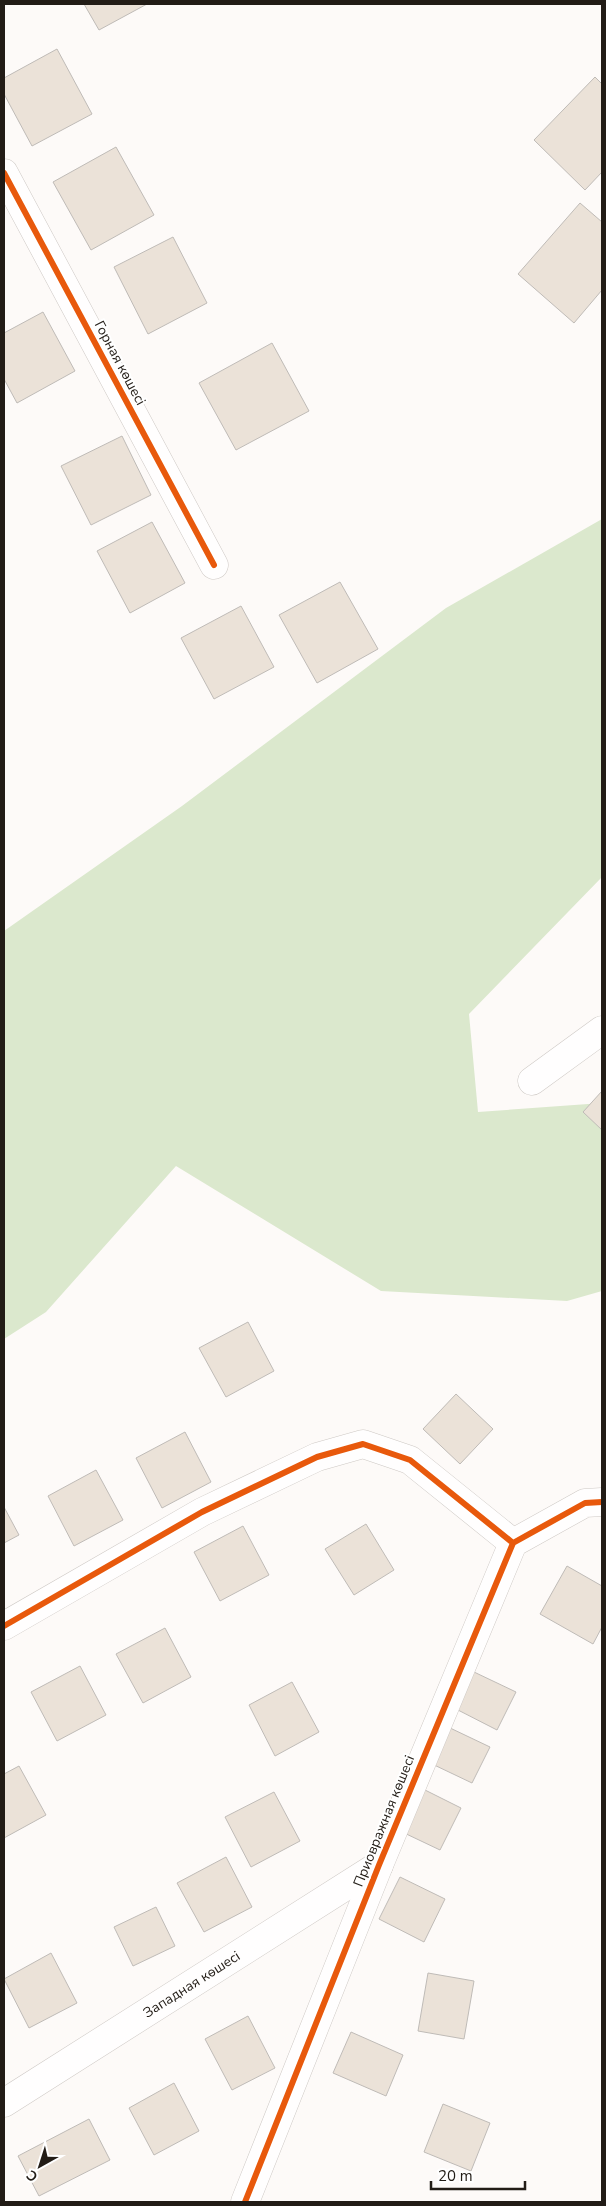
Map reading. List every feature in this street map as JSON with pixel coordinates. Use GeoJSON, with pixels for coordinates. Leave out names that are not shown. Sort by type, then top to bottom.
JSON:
{"type":"FeatureCollection","features":[{"type":"Feature","properties":{"kind":"street","name":"Горная көшесі"},"geometry":{"type":"LineString","coordinates":[[4,173],[214,565]]}},
{"type":"Feature","properties":{"kind":"street"},"geometry":{"type":"LineString","coordinates":[[532,1081],[602,1030]]}},
{"type":"Feature","properties":{"kind":"street"},"geometry":{"type":"LineString","coordinates":[[4,1626],[202,1512],[317,1457],[363,1444],[410,1460],[513,1543],[585,1503],[602,1502]]}},
{"type":"Feature","properties":{"kind":"street","name":"Приовражная көшесі"},"geometry":{"type":"LineString","coordinates":[[245,2202],[379,1865],[513,1543]]}},
{"type":"Feature","properties":{"kind":"street","name":"Западная көшесі"},"geometry":{"type":"LineString","coordinates":[[4,2102],[379,1865]]}},
{"type":"Feature","properties":{"kind":"green space"},"geometry":{"type":"Polygon","coordinates":[[[602,519],[602,877],[469,1014],[478,1112],[602,1103],[602,1291],[567,1301],[381,1291],[176,1166],[46,1312],[4,1339],[4,931],[182,806],[446,608],[602,519]]]}},
{"type":"Feature","properties":{"kind":"building"},"geometry":{"type":"Polygon","coordinates":[[[84,4],[147,4],[99,30],[84,4]]]}},
{"type":"Feature","properties":{"kind":"building"},"geometry":{"type":"Polygon","coordinates":[[[57,49],[92,114],[32,146],[4,94],[4,78],[57,49]]]}},
{"type":"Feature","properties":{"kind":"building"},"geometry":{"type":"Polygon","coordinates":[[[595,77],[602,84],[602,172],[585,190],[534,140],[595,77]]]}},
{"type":"Feature","properties":{"kind":"building"},"geometry":{"type":"Polygon","coordinates":[[[116,147],[154,215],[91,250],[53,182],[116,147]]]}},
{"type":"Feature","properties":{"kind":"building"},"geometry":{"type":"Polygon","coordinates":[[[580,203],[602,222],[602,290],[574,323],[518,274],[580,203]]]}},
{"type":"Feature","properties":{"kind":"building"},"geometry":{"type":"Polygon","coordinates":[[[173,237],[207,303],[148,334],[114,267],[173,237]]]}},
{"type":"Feature","properties":{"kind":"building"},"geometry":{"type":"Polygon","coordinates":[[[43,312],[75,371],[17,403],[4,379],[4,333],[43,312]]]}},
{"type":"Feature","properties":{"kind":"building"},"geometry":{"type":"Polygon","coordinates":[[[272,343],[309,411],[236,450],[199,383],[272,343]]]}},
{"type":"Feature","properties":{"kind":"building"},"geometry":{"type":"Polygon","coordinates":[[[122,436],[151,495],[91,525],[61,466],[122,436]]]}},
{"type":"Feature","properties":{"kind":"building"},"geometry":{"type":"Polygon","coordinates":[[[152,522],[185,583],[130,613],[97,551],[152,522]]]}},
{"type":"Feature","properties":{"kind":"building"},"geometry":{"type":"Polygon","coordinates":[[[340,582],[378,649],[317,683],[279,615],[340,582]]]}},
{"type":"Feature","properties":{"kind":"building"},"geometry":{"type":"Polygon","coordinates":[[[241,606],[274,667],[214,699],[181,638],[241,606]]]}},
{"type":"Feature","properties":{"kind":"building"},"geometry":{"type":"Polygon","coordinates":[[[602,1091],[602,1130],[583,1112],[602,1091]]]}},
{"type":"Feature","properties":{"kind":"building"},"geometry":{"type":"Polygon","coordinates":[[[248,1322],[274,1371],[226,1397],[199,1348],[248,1322]]]}},
{"type":"Feature","properties":{"kind":"building"},"geometry":{"type":"Polygon","coordinates":[[[456,1394],[493,1429],[460,1464],[423,1429],[456,1394]]]}},
{"type":"Feature","properties":{"kind":"building"},"geometry":{"type":"Polygon","coordinates":[[[185,1432],[211,1482],[162,1508],[136,1458],[185,1432]]]}},
{"type":"Feature","properties":{"kind":"building"},"geometry":{"type":"Polygon","coordinates":[[[96,1470],[123,1520],[74,1546],[48,1496],[96,1470]]]}},
{"type":"Feature","properties":{"kind":"building"},"geometry":{"type":"Polygon","coordinates":[[[4,1507],[19,1535],[4,1543],[4,1507]]]}},
{"type":"Feature","properties":{"kind":"building"},"geometry":{"type":"Polygon","coordinates":[[[366,1524],[394,1570],[354,1595],[325,1549],[366,1524]]]}},
{"type":"Feature","properties":{"kind":"building"},"geometry":{"type":"Polygon","coordinates":[[[243,1526],[269,1575],[220,1601],[194,1552],[243,1526]]]}},
{"type":"Feature","properties":{"kind":"building"},"geometry":{"type":"Polygon","coordinates":[[[567,1566],[602,1586],[602,1627],[593,1644],[540,1614],[567,1566]]]}},
{"type":"Feature","properties":{"kind":"building"},"geometry":{"type":"Polygon","coordinates":[[[165,1628],[191,1677],[143,1703],[116,1654],[165,1628]]]}},
{"type":"Feature","properties":{"kind":"building"},"geometry":{"type":"Polygon","coordinates":[[[80,1666],[106,1715],[57,1741],[31,1692],[80,1666]]]}},
{"type":"Feature","properties":{"kind":"building"},"geometry":{"type":"Polygon","coordinates":[[[474,1672],[516,1692],[497,1730],[456,1709],[474,1672]]]}},
{"type":"Feature","properties":{"kind":"building"},"geometry":{"type":"Polygon","coordinates":[[[292,1682],[319,1732],[275,1756],[249,1705],[292,1682]]]}},
{"type":"Feature","properties":{"kind":"building"},"geometry":{"type":"Polygon","coordinates":[[[448,1727],[490,1747],[472,1783],[430,1763],[448,1727]]]}},
{"type":"Feature","properties":{"kind":"building"},"geometry":{"type":"Polygon","coordinates":[[[19,1766],[46,1815],[4,1838],[4,1774],[19,1766]]]}},
{"type":"Feature","properties":{"kind":"building"},"geometry":{"type":"Polygon","coordinates":[[[421,1788],[461,1808],[440,1850],[400,1831],[421,1788]]]}},
{"type":"Feature","properties":{"kind":"building"},"geometry":{"type":"Polygon","coordinates":[[[274,1792],[300,1841],[251,1867],[225,1817],[274,1792]]]}},
{"type":"Feature","properties":{"kind":"building"},"geometry":{"type":"Polygon","coordinates":[[[226,1857],[252,1907],[204,1932],[177,1883],[226,1857]]]}},
{"type":"Feature","properties":{"kind":"building"},"geometry":{"type":"Polygon","coordinates":[[[400,1877],[445,1899],[424,1942],[379,1919],[400,1877]]]}},
{"type":"Feature","properties":{"kind":"building"},"geometry":{"type":"Polygon","coordinates":[[[156,1907],[175,1946],[133,1966],[114,1927],[156,1907]]]}},
{"type":"Feature","properties":{"kind":"building"},"geometry":{"type":"Polygon","coordinates":[[[51,1953],[77,2003],[29,2028],[4,1979],[51,1953]]]}},
{"type":"Feature","properties":{"kind":"building"},"geometry":{"type":"Polygon","coordinates":[[[428,1973],[474,1981],[464,2039],[418,2031],[428,1973]]]}},
{"type":"Feature","properties":{"kind":"building"},"geometry":{"type":"Polygon","coordinates":[[[248,2016],[275,2068],[232,2090],[205,2039],[248,2016]]]}},
{"type":"Feature","properties":{"kind":"building"},"geometry":{"type":"Polygon","coordinates":[[[351,2032],[403,2055],[386,2096],[333,2073],[351,2032]]]}},
{"type":"Feature","properties":{"kind":"building"},"geometry":{"type":"Polygon","coordinates":[[[174,2083],[199,2131],[154,2155],[129,2108],[174,2083]]]}},
{"type":"Feature","properties":{"kind":"building"},"geometry":{"type":"Polygon","coordinates":[[[443,2104],[490,2123],[471,2171],[424,2152],[443,2104]]]}},
{"type":"Feature","properties":{"kind":"building"},"geometry":{"type":"Polygon","coordinates":[[[89,2119],[110,2160],[39,2196],[18,2156],[89,2119]]]}},
{"type":"Feature","properties":{"kind":"cycle path"},"geometry":{"type":"LineString","coordinates":[[4,173],[214,565]]}},
{"type":"Feature","properties":{"kind":"cycle path"},"geometry":{"type":"LineString","coordinates":[[4,1626],[202,1512],[317,1457],[363,1444],[410,1460],[513,1543]]}},
{"type":"Feature","properties":{"kind":"cycle path"},"geometry":{"type":"LineString","coordinates":[[245,2202],[379,1865],[513,1543],[585,1503],[602,1502]]}}]}
